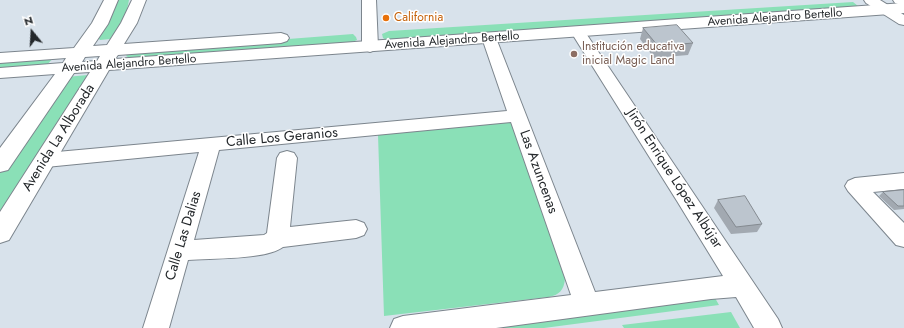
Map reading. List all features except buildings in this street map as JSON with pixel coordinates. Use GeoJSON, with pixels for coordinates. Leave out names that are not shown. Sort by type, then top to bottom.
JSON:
{"type":"FeatureCollection","features":[{"type":"Feature","properties":{"kind":"main road","name":"Avenida La Alborada"},"geometry":{"type":"LineString","coordinates":[[1,162],[100,24],[111,0]]}},
{"type":"Feature","properties":{"kind":"main road","name":"Avenida La Alborada"},"geometry":{"type":"LineString","coordinates":[[0,233],[129,23],[139,0]]}},
{"type":"Feature","properties":{"kind":"main road","name":"Avenida Alejandro Bertello"},"geometry":{"type":"LineString","coordinates":[[0,73],[68,68],[108,58],[370,39],[837,0]]}},
{"type":"Feature","properties":{"kind":"main road","name":"Avenida Alejandro Bertello"},"geometry":{"type":"LineString","coordinates":[[370,39],[489,38],[904,8]]}},
{"type":"Feature","properties":{"kind":"main road","name":"Avenida Alejandro Bertello"},"geometry":{"type":"LineString","coordinates":[[0,58],[80,52],[108,58]]}},
{"type":"Feature","properties":{"kind":"street"},"geometry":{"type":"LineString","coordinates":[[369,0],[370,39]]}},
{"type":"Feature","properties":{"kind":"street"},"geometry":{"type":"LineString","coordinates":[[871,0],[904,21]]}},
{"type":"Feature","properties":{"kind":"street"},"geometry":{"type":"LineString","coordinates":[[900,0],[904,2]]}},
{"type":"Feature","properties":{"kind":"street","name":"Jirón Enrique López Albújar"},"geometry":{"type":"LineString","coordinates":[[578,32],[769,328]]}},
{"type":"Feature","properties":{"kind":"street","name":"Las Azuncenas"},"geometry":{"type":"LineString","coordinates":[[489,38],[587,305]]}},
{"type":"Feature","properties":{"kind":"street","name":"Calle Los Geranios"},"geometry":{"type":"LineString","coordinates":[[46,160],[518,116]]}},
{"type":"Feature","properties":{"kind":"street","name":"Calle Las Dalias"},"geometry":{"type":"LineString","coordinates":[[156,328],[211,144]]}},
{"type":"Feature","properties":{"kind":"street"},"geometry":{"type":"LineString","coordinates":[[278,238],[287,158]]}},
{"type":"Feature","properties":{"kind":"street"},"geometry":{"type":"LineString","coordinates":[[904,181],[855,186],[904,238]]}},
{"type":"Feature","properties":{"kind":"street"},"geometry":{"type":"LineString","coordinates":[[179,251],[264,244],[271,243],[278,238],[356,229]]}},
{"type":"Feature","properties":{"kind":"street"},"geometry":{"type":"LineString","coordinates":[[403,328],[710,288],[742,286]]}},
{"type":"Feature","properties":{"kind":"green space"},"geometry":{"type":"Polygon","coordinates":[[[116,0],[129,0],[125,20],[110,39],[100,40],[97,37],[116,0]]]}},
{"type":"Feature","properties":{"kind":"green space"},"geometry":{"type":"Polygon","coordinates":[[[853,2],[863,10],[388,41],[383,38],[382,34],[389,31],[853,2]]]}},
{"type":"Feature","properties":{"kind":"green space"},"geometry":{"type":"Polygon","coordinates":[[[353,34],[357,40],[350,43],[132,59],[126,56],[129,52],[133,51],[353,34]]]}},
{"type":"Feature","properties":{"kind":"green space"},"geometry":{"type":"Polygon","coordinates":[[[54,57],[46,66],[0,70],[0,61],[54,57]]]}},
{"type":"Feature","properties":{"kind":"green space"},"geometry":{"type":"Polygon","coordinates":[[[88,75],[0,213],[0,173],[66,77],[88,75]]]}},
{"type":"Feature","properties":{"kind":"green space"},"geometry":{"type":"Polygon","coordinates":[[[512,119],[565,279],[562,289],[556,295],[549,297],[384,316],[378,135],[512,119]]]}},
{"type":"Feature","properties":{"kind":"green space"},"geometry":{"type":"Polygon","coordinates":[[[715,298],[719,305],[544,328],[472,328],[715,298]]]}},
{"type":"Feature","properties":{"kind":"green space"},"geometry":{"type":"Polygon","coordinates":[[[731,312],[740,328],[624,328],[622,325],[731,312]]]}},
{"type":"Feature","properties":{"kind":"place","name":"California"},"geometry":{"type":"Point","coordinates":[386,18]}},
{"type":"Feature","properties":{"kind":"place","name":"Institución educativa inicial Magic Land"},"geometry":{"type":"Point","coordinates":[574,54]}}]}
